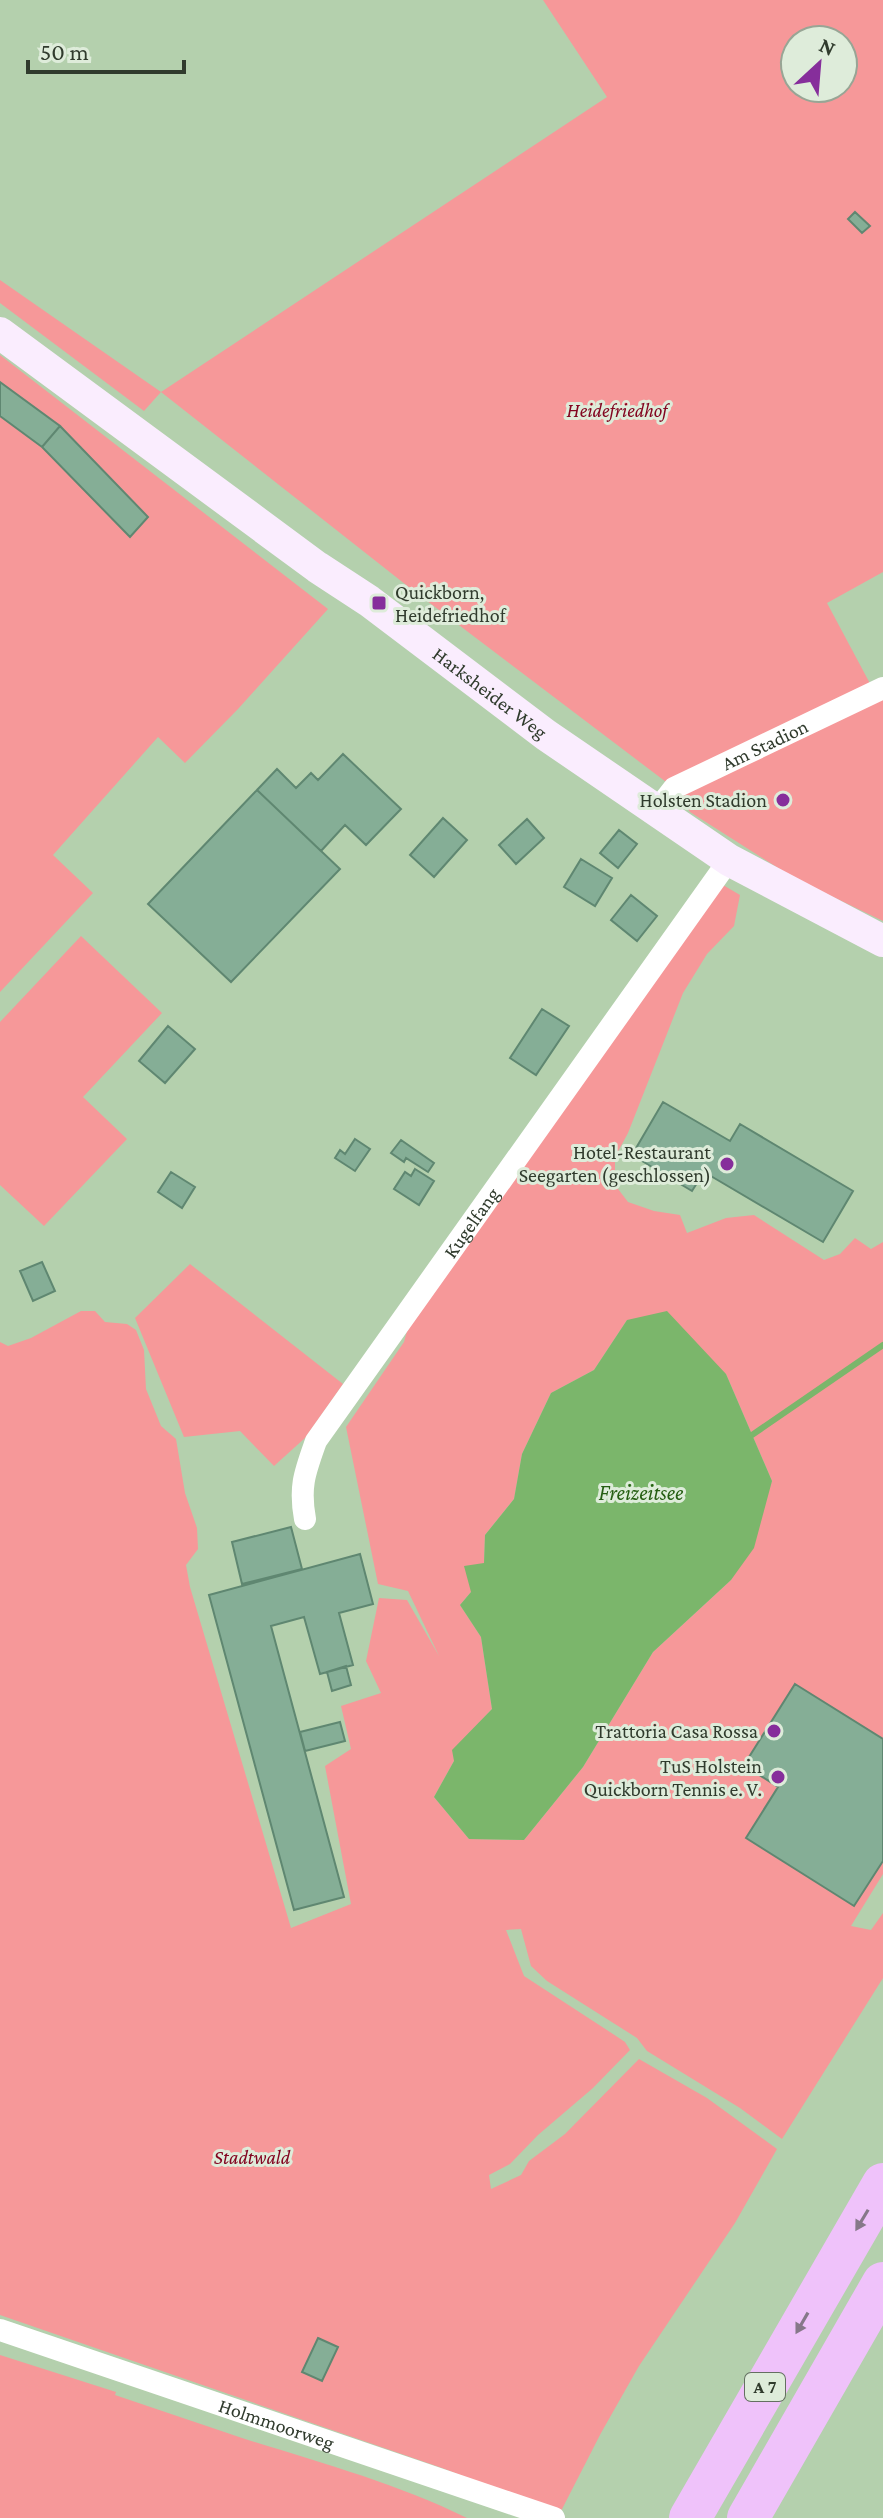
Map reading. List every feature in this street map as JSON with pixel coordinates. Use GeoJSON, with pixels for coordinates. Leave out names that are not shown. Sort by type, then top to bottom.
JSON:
{"type":"FeatureCollection","features":[{"type":"Feature","properties":{"kind":"highway","name":"A 7"},"geometry":{"type":"LineString","coordinates":[[690,2518],[883,2184]]}},
{"type":"Feature","properties":{"kind":"highway","name":"A 7"},"geometry":{"type":"LineString","coordinates":[[748,2518],[883,2283]]}},
{"type":"Feature","properties":{"kind":"highway"},"geometry":{"type":"LineString","coordinates":[[773,2518],[799,2470],[802,2422]]}},
{"type":"Feature","properties":{"kind":"main road","name":"Harksheider Weg"},"geometry":{"type":"LineString","coordinates":[[0,333],[317,567],[369,601],[546,735],[656,811],[729,860],[883,941]]}},
{"type":"Feature","properties":{"kind":"street","name":"Am Stadion"},"geometry":{"type":"LineString","coordinates":[[656,811],[674,788],[883,688]]}},
{"type":"Feature","properties":{"kind":"street","name":"Kugelfang"},"geometry":{"type":"LineString","coordinates":[[305,1519],[301,1496],[304,1473],[316,1441],[729,860]]}},
{"type":"Feature","properties":{"kind":"street","name":"Holmmoorweg"},"geometry":{"type":"LineString","coordinates":[[0,2330],[554,2518]]}},
{"type":"Feature","properties":{"kind":"green space","name":"Heidefriedhof"},"geometry":{"type":"Polygon","coordinates":[[[543,0],[883,0],[883,572],[827,603],[874,691],[883,688],[883,921],[794,878],[690,812],[674,788],[410,588],[161,392],[607,97],[543,0]]]}},
{"type":"Feature","properties":{"kind":"green space"},"geometry":{"type":"Polygon","coordinates":[[[0,280],[161,392],[144,411],[0,303],[0,280]]]}},
{"type":"Feature","properties":{"kind":"green space"},"geometry":{"type":"Polygon","coordinates":[[[0,355],[328,609],[185,763],[158,737],[53,855],[93,893],[0,992],[0,355]]]}},
{"type":"Feature","properties":{"kind":"green space","name":"Stadtwald"},"geometry":{"type":"Polygon","coordinates":[[[723,885],[740,895],[734,926],[707,954],[683,993],[628,1133],[615,1157],[615,1185],[628,1202],[654,1211],[680,1215],[687,1233],[726,1218],[754,1215],[824,1260],[840,1254],[855,1238],[871,1249],[883,1242],[883,1874],[851,1926],[871,1930],[883,1913],[883,1978],[782,2139],[740,2108],[647,2051],[637,2038],[547,1981],[531,1966],[521,1929],[506,1930],[524,1976],[625,2042],[630,2050],[510,2164],[489,2175],[491,2189],[521,2175],[529,2161],[565,2134],[639,2059],[707,2098],[777,2149],[735,2223],[639,2366],[560,2513],[442,2468],[0,2315],[0,1342],[8,1346],[31,1338],[81,1311],[95,1311],[105,1322],[127,1324],[136,1330],[144,1350],[146,1389],[161,1426],[176,1439],[185,1493],[197,1528],[198,1549],[186,1565],[190,1587],[291,1928],[351,1904],[325,1766],[351,1749],[341,1706],[381,1693],[366,1661],[379,1598],[407,1600],[439,1656],[408,1591],[378,1584],[346,1427],[404,1342],[413,1309],[723,885]],[[627,1320],[594,1370],[551,1393],[522,1454],[514,1499],[485,1535],[484,1563],[471,1592],[460,1605],[481,1637],[492,1709],[453,1750],[454,1761],[434,1797],[469,1839],[524,1840],[583,1767],[653,1652],[731,1580],[772,1481],[726,1374],[627,1320]]]}},
{"type":"Feature","properties":{"kind":"green space"},"geometry":{"type":"Polygon","coordinates":[[[81,936],[162,1013],[83,1097],[127,1139],[44,1226],[0,1185],[0,1022],[81,936]]]}},
{"type":"Feature","properties":{"kind":"green space"},"geometry":{"type":"Polygon","coordinates":[[[190,1264],[343,1384],[305,1438],[274,1466],[240,1431],[184,1437],[135,1318],[190,1264]]]}},
{"type":"Feature","properties":{"kind":"green space"},"geometry":{"type":"Polygon","coordinates":[[[0,2355],[385,2484],[467,2518],[0,2518],[0,2355]]]}},
{"type":"Feature","properties":{"kind":"water","name":"Freizeitsee"},"geometry":{"type":"Polygon","coordinates":[[[667,1311],[726,1374],[772,1481],[754,1548],[731,1580],[653,1652],[583,1767],[524,1840],[469,1839],[434,1797],[454,1761],[452,1750],[492,1709],[481,1637],[460,1605],[471,1592],[464,1566],[484,1563],[485,1535],[514,1499],[522,1454],[551,1393],[594,1370],[627,1320],[667,1311]]]}},
{"type":"Feature","properties":{"kind":"building"},"geometry":{"type":"Polygon","coordinates":[[[855,212],[870,226],[862,233],[848,219],[855,212]]]}},
{"type":"Feature","properties":{"kind":"building"},"geometry":{"type":"Polygon","coordinates":[[[0,382],[60,426],[42,447],[0,416],[0,382]]]}},
{"type":"Feature","properties":{"kind":"building"},"geometry":{"type":"Polygon","coordinates":[[[60,426],[148,517],[130,537],[42,447],[60,426]]]}},
{"type":"Feature","properties":{"kind":"building"},"geometry":{"type":"Polygon","coordinates":[[[343,754],[401,809],[366,845],[345,825],[321,851],[257,790],[277,769],[296,788],[311,773],[318,780],[343,754]]]}},
{"type":"Feature","properties":{"kind":"building"},"geometry":{"type":"Polygon","coordinates":[[[257,790],[340,869],[231,982],[148,904],[257,790]]]}},
{"type":"Feature","properties":{"kind":"building"},"geometry":{"type":"Polygon","coordinates":[[[443,818],[467,840],[434,877],[410,855],[443,818]]]}},
{"type":"Feature","properties":{"kind":"building"},"geometry":{"type":"Polygon","coordinates":[[[527,819],[544,838],[516,864],[499,845],[527,819]]]}},
{"type":"Feature","properties":{"kind":"building"},"geometry":{"type":"Polygon","coordinates":[[[619,830],[637,844],[618,868],[600,853],[619,830]]]}},
{"type":"Feature","properties":{"kind":"building"},"geometry":{"type":"Polygon","coordinates":[[[581,859],[612,878],[595,906],[564,887],[581,859]]]}},
{"type":"Feature","properties":{"kind":"building"},"geometry":{"type":"Polygon","coordinates":[[[631,895],[657,916],[637,941],[611,920],[631,895]]]}},
{"type":"Feature","properties":{"kind":"building"},"geometry":{"type":"Polygon","coordinates":[[[542,1009],[569,1026],[536,1075],[510,1058],[542,1009]]]}},
{"type":"Feature","properties":{"kind":"building"},"geometry":{"type":"Polygon","coordinates":[[[168,1026],[195,1049],[165,1083],[139,1061],[168,1026]]]}},
{"type":"Feature","properties":{"kind":"building","name":"Hotel-Restaurant Seegarten (geschlossen)"},"geometry":{"type":"Polygon","coordinates":[[[663,1102],[730,1141],[740,1124],[853,1191],[823,1242],[704,1172],[692,1191],[632,1155],[663,1102]]]}},
{"type":"Feature","properties":{"kind":"building"},"geometry":{"type":"Polygon","coordinates":[[[355,1139],[370,1149],[355,1171],[335,1158],[340,1150],[345,1154],[355,1139]]]}},
{"type":"Feature","properties":{"kind":"building"},"geometry":{"type":"Polygon","coordinates":[[[401,1140],[434,1163],[428,1172],[406,1158],[404,1162],[391,1153],[401,1140]]]}},
{"type":"Feature","properties":{"kind":"building"},"geometry":{"type":"Polygon","coordinates":[[[415,1169],[434,1181],[419,1205],[394,1189],[405,1172],[411,1176],[415,1169]]]}},
{"type":"Feature","properties":{"kind":"building"},"geometry":{"type":"Polygon","coordinates":[[[171,1172],[195,1187],[182,1208],[158,1192],[171,1172]]]}},
{"type":"Feature","properties":{"kind":"building"},"geometry":{"type":"Polygon","coordinates":[[[42,1262],[55,1291],[33,1301],[20,1271],[42,1262]]]}},
{"type":"Feature","properties":{"kind":"building"},"geometry":{"type":"Polygon","coordinates":[[[291,1527],[302,1569],[242,1584],[232,1542],[291,1527]]]}},
{"type":"Feature","properties":{"kind":"building"},"geometry":{"type":"Polygon","coordinates":[[[360,1554],[373,1604],[339,1613],[353,1665],[320,1674],[304,1617],[271,1626],[344,1897],[294,1910],[209,1595],[360,1554]]]}},
{"type":"Feature","properties":{"kind":"building"},"geometry":{"type":"Polygon","coordinates":[[[346,1666],[351,1685],[332,1691],[327,1672],[346,1666]]]}},
{"type":"Feature","properties":{"kind":"building"},"geometry":{"type":"Polygon","coordinates":[[[795,1684],[883,1739],[883,1861],[854,1906],[746,1838],[778,1787],[744,1765],[795,1684]]]}},
{"type":"Feature","properties":{"kind":"building"},"geometry":{"type":"Polygon","coordinates":[[[340,1722],[345,1741],[305,1751],[300,1732],[340,1722]]]}},
{"type":"Feature","properties":{"kind":"building"},"geometry":{"type":"Polygon","coordinates":[[[318,2338],[338,2347],[322,2381],[302,2372],[318,2338]]]}},
{"type":"Feature","properties":{"kind":"waterway"},"geometry":{"type":"LineString","coordinates":[[752,1435],[883,1345]]}},
{"type":"Feature","properties":{"kind":"place","name":"Quickborn, Heidefriedhof"},"geometry":{"type":"Point","coordinates":[379,603]}},
{"type":"Feature","properties":{"kind":"place","name":"Holsten Stadion"},"geometry":{"type":"Point","coordinates":[783,800]}},
{"type":"Feature","properties":{"kind":"place","name":"Hotel-Restaurant Seegarten (geschlossen)"},"geometry":{"type":"Point","coordinates":[727,1164]}},
{"type":"Feature","properties":{"kind":"place","name":"Trattoria Casa Rossa"},"geometry":{"type":"Point","coordinates":[774,1731]}},
{"type":"Feature","properties":{"kind":"place","name":"TuS Holstein Quickborn Tennis e. V."},"geometry":{"type":"Point","coordinates":[778,1777]}}]}
